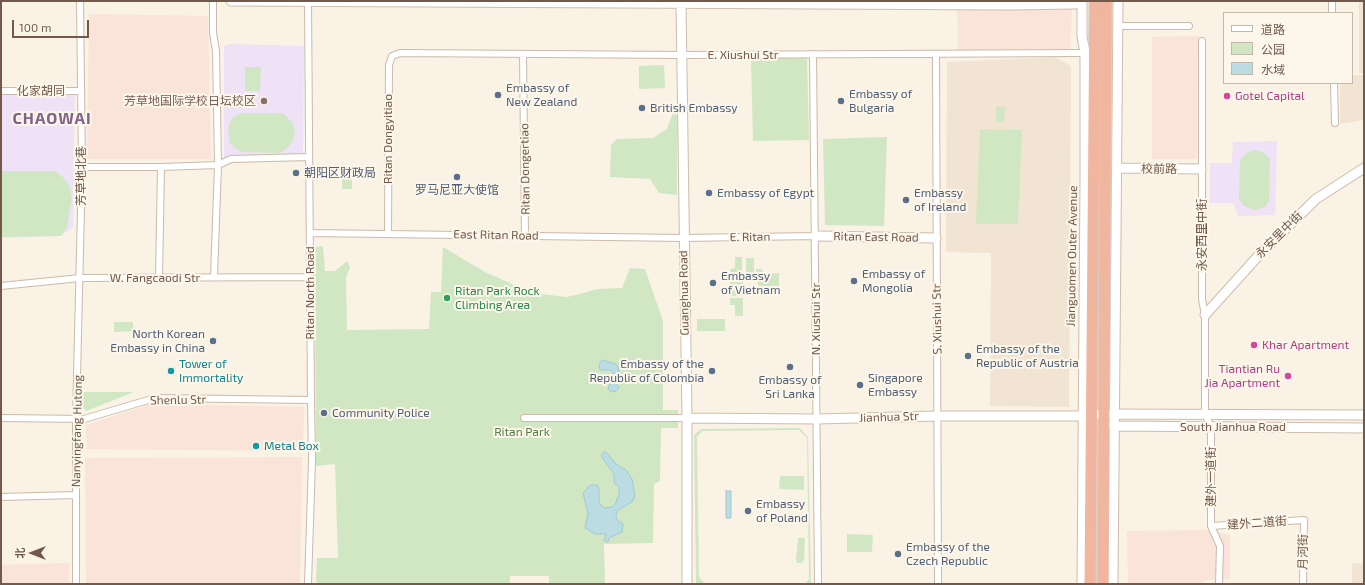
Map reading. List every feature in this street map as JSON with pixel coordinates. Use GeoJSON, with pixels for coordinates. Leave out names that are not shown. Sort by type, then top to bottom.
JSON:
{"type":"FeatureCollection","features":[{"type":"Feature","properties":{"kind":"highway","name":"Jianguomen Outer Avenue"},"geometry":{"type":"LineString","coordinates":[[1090,584],[1088,416],[1094,208],[1095,1]]}},
{"type":"Feature","properties":{"kind":"highway"},"geometry":{"type":"LineString","coordinates":[[1103,584],[1107,417],[1106,1]]}},
{"type":"Feature","properties":{"kind":"street","name":"芳草地北巷"},"geometry":{"type":"LineString","coordinates":[[80,1],[82,167],[80,278]]}},
{"type":"Feature","properties":{"kind":"street"},"geometry":{"type":"LineString","coordinates":[[213,1],[213,33],[216,51],[218,165],[214,277]]}},
{"type":"Feature","properties":{"kind":"street"},"geometry":{"type":"LineString","coordinates":[[231,1],[1075,4],[1076,1]]}},
{"type":"Feature","properties":{"kind":"street","name":"Ritan North Road"},"geometry":{"type":"LineString","coordinates":[[308,1],[310,157],[310,400],[312,460],[308,584]]}},
{"type":"Feature","properties":{"kind":"street","name":"Jianguomen Outer Avenue"},"geometry":{"type":"LineString","coordinates":[[1082,1],[1082,36],[1085,53],[1088,416],[1082,584]]}},
{"type":"Feature","properties":{"kind":"street"},"geometry":{"type":"LineString","coordinates":[[1088,416],[1107,417],[1118,168],[1118,1]]}},
{"type":"Feature","properties":{"kind":"street"},"geometry":{"type":"LineString","coordinates":[[1332,1],[1332,12]]}},
{"type":"Feature","properties":{"kind":"street","name":"Guanghua Road"},"geometry":{"type":"LineString","coordinates":[[681,2],[683,55],[683,238],[687,418],[687,584]]}},
{"type":"Feature","properties":{"kind":"street"},"geometry":{"type":"LineString","coordinates":[[1118,26],[1189,26]]}},
{"type":"Feature","properties":{"kind":"street","name":"永安西里中街"},"geometry":{"type":"LineString","coordinates":[[1202,41],[1202,299],[1205,315],[1205,414],[1211,427]]}},
{"type":"Feature","properties":{"kind":"street","name":"E. Xiushui Str"},"geometry":{"type":"LineString","coordinates":[[400,53],[936,55],[1085,53]]}},
{"type":"Feature","properties":{"kind":"street","name":"Ritan Dongyitiao"},"geometry":{"type":"LineString","coordinates":[[388,233],[389,65],[392,56],[400,53]]}},
{"type":"Feature","properties":{"kind":"street","name":"Ritan Dongertiao"},"geometry":{"type":"LineString","coordinates":[[523,54],[525,236]]}},
{"type":"Feature","properties":{"kind":"street","name":"N. Xiushui Str"},"geometry":{"type":"LineString","coordinates":[[814,54],[818,584]]}},
{"type":"Feature","properties":{"kind":"street","name":"S. Xiushui Str"},"geometry":{"type":"LineString","coordinates":[[936,55],[938,584]]}},
{"type":"Feature","properties":{"kind":"street"},"geometry":{"type":"LineString","coordinates":[[1334,84],[1335,123]]}},
{"type":"Feature","properties":{"kind":"street","name":"化家胡同"},"geometry":{"type":"LineString","coordinates":[[1,91],[81,91]]}},
{"type":"Feature","properties":{"kind":"street"},"geometry":{"type":"LineString","coordinates":[[82,167],[161,168],[218,165],[231,159],[310,157]]}},
{"type":"Feature","properties":{"kind":"street"},"geometry":{"type":"LineString","coordinates":[[160,278],[161,168]]}},
{"type":"Feature","properties":{"kind":"street","name":"校前路"},"geometry":{"type":"LineString","coordinates":[[1118,168],[1202,169]]}},
{"type":"Feature","properties":{"kind":"street","name":"永安里中街"},"geometry":{"type":"LineString","coordinates":[[1205,315],[1260,254],[1316,199],[1364,168]]}},
{"type":"Feature","properties":{"kind":"street"},"geometry":{"type":"LineString","coordinates":[[1085,178],[1094,208]]}},
{"type":"Feature","properties":{"kind":"street","name":"East Ritan Road"},"geometry":{"type":"LineString","coordinates":[[310,233],[683,238]]}},
{"type":"Feature","properties":{"kind":"street","name":"E. Ritan"},"geometry":{"type":"LineString","coordinates":[[683,238],[816,236]]}},
{"type":"Feature","properties":{"kind":"street","name":"Ritan East Road"},"geometry":{"type":"LineString","coordinates":[[816,236],[936,238]]}},
{"type":"Feature","properties":{"kind":"street","name":"W. Fangcaodi Str"},"geometry":{"type":"LineString","coordinates":[[1,286],[80,278],[310,277]]}},
{"type":"Feature","properties":{"kind":"street","name":"Nanyingfang Hutong"},"geometry":{"type":"LineString","coordinates":[[76,584],[76,418],[80,278]]}},
{"type":"Feature","properties":{"kind":"street","name":"Shenlu Str"},"geometry":{"type":"LineString","coordinates":[[1,418],[84,419],[155,398],[310,400]]}},
{"type":"Feature","properties":{"kind":"street","name":"South Jianhua Road"},"geometry":{"type":"LineString","coordinates":[[1107,417],[1205,414],[1364,415]]}},
{"type":"Feature","properties":{"kind":"street","name":"Jianhua Str"},"geometry":{"type":"LineString","coordinates":[[687,418],[817,419],[938,416],[1088,416]]}},
{"type":"Feature","properties":{"kind":"street","name":"South Jianhua Road"},"geometry":{"type":"LineString","coordinates":[[1107,417],[1114,426],[1364,428]]}},
{"type":"Feature","properties":{"kind":"street"},"geometry":{"type":"LineString","coordinates":[[524,418],[687,418]]}},
{"type":"Feature","properties":{"kind":"street"},"geometry":{"type":"LineString","coordinates":[[1113,584],[1114,426]]}},
{"type":"Feature","properties":{"kind":"street","name":"建外一道街"},"geometry":{"type":"LineString","coordinates":[[1211,427],[1211,526]]}},
{"type":"Feature","properties":{"kind":"street"},"geometry":{"type":"LineString","coordinates":[[1,497],[76,496]]}},
{"type":"Feature","properties":{"kind":"street","name":"建外二道街"},"geometry":{"type":"LineString","coordinates":[[1211,526],[1304,520]]}},
{"type":"Feature","properties":{"kind":"street","name":"月河街"},"geometry":{"type":"LineString","coordinates":[[1303,584],[1304,520]]}},
{"type":"Feature","properties":{"kind":"street"},"geometry":{"type":"LineString","coordinates":[[1211,526],[1220,546],[1219,584]]}},
{"type":"Feature","properties":{"kind":"shaded area"},"geometry":{"type":"Polygon","coordinates":[[[1359,1],[1364,1],[1364,73],[1359,73],[1359,1]]]}},
{"type":"Feature","properties":{"kind":"shaded area"},"geometry":{"type":"Polygon","coordinates":[[[1072,9],[1070,49],[958,50],[957,10],[1072,9]]]}},
{"type":"Feature","properties":{"kind":"shaded area"},"geometry":{"type":"Polygon","coordinates":[[[89,14],[208,16],[211,159],[87,159],[89,14]]]}},
{"type":"Feature","properties":{"kind":"shaded area"},"geometry":{"type":"Polygon","coordinates":[[[1198,36],[1197,159],[1152,159],[1152,37],[1198,36]]]}},
{"type":"Feature","properties":{"kind":"shaded area","name":"芳草地国际学校日坛校区"},"geometry":{"type":"Polygon","coordinates":[[[231,44],[304,46],[303,157],[224,157],[224,46],[231,44]]]}},
{"type":"Feature","properties":{"kind":"shaded area"},"geometry":{"type":"Polygon","coordinates":[[[1055,57],[1071,66],[1069,407],[990,406],[991,253],[946,252],[947,62],[1055,57]]]}},
{"type":"Feature","properties":{"kind":"shaded area"},"geometry":{"type":"Polygon","coordinates":[[[1353,75],[1364,75],[1364,120],[1340,124],[1340,84],[1353,84],[1353,75]]]}},
{"type":"Feature","properties":{"kind":"shaded area"},"geometry":{"type":"Polygon","coordinates":[[[75,92],[73,227],[61,236],[1,238],[1,94],[75,92]]]}},
{"type":"Feature","properties":{"kind":"shaded area"},"geometry":{"type":"Polygon","coordinates":[[[1277,141],[1275,215],[1238,216],[1234,203],[1210,203],[1210,163],[1232,163],[1233,142],[1277,141]]]}},
{"type":"Feature","properties":{"kind":"shaded area"},"geometry":{"type":"Polygon","coordinates":[[[150,404],[304,407],[303,451],[87,449],[86,425],[150,404]]]}},
{"type":"Feature","properties":{"kind":"shaded area"},"geometry":{"type":"Polygon","coordinates":[[[302,457],[300,584],[86,584],[85,458],[302,457]]]}},
{"type":"Feature","properties":{"kind":"shaded area"},"geometry":{"type":"Polygon","coordinates":[[[1209,530],[1230,535],[1230,579],[1207,580],[1198,584],[1128,584],[1127,531],[1209,530]]]}},
{"type":"Feature","properties":{"kind":"shaded area"},"geometry":{"type":"Polygon","coordinates":[[[69,563],[69,584],[1,584],[1,565],[69,563]]]}},
{"type":"Feature","properties":{"kind":"shaded area"},"geometry":{"type":"Polygon","coordinates":[[[1352,563],[1364,564],[1364,584],[1352,584],[1352,563]]]}},
{"type":"Feature","properties":{"kind":"green space"},"geometry":{"type":"Polygon","coordinates":[[[807,57],[809,140],[753,141],[751,59],[807,57]]]}},
{"type":"Feature","properties":{"kind":"green space"},"geometry":{"type":"Polygon","coordinates":[[[664,65],[665,88],[639,89],[639,66],[664,65]]]}},
{"type":"Feature","properties":{"kind":"green space"},"geometry":{"type":"Polygon","coordinates":[[[245,67],[261,67],[260,91],[245,91],[245,67]]]}},
{"type":"Feature","properties":{"kind":"green space"},"geometry":{"type":"Polygon","coordinates":[[[996,107],[1005,107],[1004,122],[996,122],[996,107]]]}},
{"type":"Feature","properties":{"kind":"green space"},"geometry":{"type":"Polygon","coordinates":[[[240,113],[283,113],[292,122],[295,130],[293,141],[280,153],[242,152],[236,149],[230,143],[228,128],[232,118],[240,113]]]}},
{"type":"Feature","properties":{"kind":"green space"},"geometry":{"type":"Polygon","coordinates":[[[673,113],[677,115],[677,195],[659,193],[650,179],[610,177],[611,145],[617,139],[653,138],[667,129],[673,113]]]}},
{"type":"Feature","properties":{"kind":"green space"},"geometry":{"type":"Polygon","coordinates":[[[980,129],[1022,130],[1018,224],[976,224],[980,129]]]}},
{"type":"Feature","properties":{"kind":"green space"},"geometry":{"type":"Polygon","coordinates":[[[887,137],[884,226],[825,225],[823,139],[887,137]]]}},
{"type":"Feature","properties":{"kind":"green space"},"geometry":{"type":"Polygon","coordinates":[[[1255,150],[1264,153],[1270,159],[1269,201],[1265,207],[1255,210],[1244,206],[1239,199],[1240,160],[1246,153],[1255,150]]]}},
{"type":"Feature","properties":{"kind":"green space"},"geometry":{"type":"Polygon","coordinates":[[[342,168],[352,168],[352,189],[342,189],[342,168]]]}},
{"type":"Feature","properties":{"kind":"green space"},"geometry":{"type":"Polygon","coordinates":[[[1,171],[55,171],[64,178],[70,187],[72,199],[67,227],[61,236],[1,237],[1,171]]]}},
{"type":"Feature","properties":{"kind":"green space","name":"Ritan Park"},"geometry":{"type":"Polygon","coordinates":[[[323,246],[325,271],[335,271],[347,261],[350,267],[346,278],[347,330],[429,329],[431,292],[441,292],[443,247],[485,272],[532,293],[567,297],[598,289],[622,288],[630,268],[645,269],[663,321],[663,410],[678,410],[678,428],[661,428],[660,481],[654,484],[653,543],[604,544],[605,584],[549,584],[549,576],[510,576],[510,584],[319,584],[316,581],[317,558],[338,558],[335,464],[316,466],[315,247],[323,246]]]}},
{"type":"Feature","properties":{"kind":"green space"},"geometry":{"type":"Polygon","coordinates":[[[735,257],[742,257],[742,275],[731,275],[730,269],[735,268],[735,257]]]}},
{"type":"Feature","properties":{"kind":"green space"},"geometry":{"type":"Polygon","coordinates":[[[746,258],[754,258],[754,281],[746,282],[746,258]]]}},
{"type":"Feature","properties":{"kind":"green space"},"geometry":{"type":"Polygon","coordinates":[[[756,269],[762,269],[763,274],[779,273],[779,286],[759,286],[757,282],[756,269]]]}},
{"type":"Feature","properties":{"kind":"green space"},"geometry":{"type":"Polygon","coordinates":[[[730,277],[743,277],[743,285],[730,285],[730,277]]]}},
{"type":"Feature","properties":{"kind":"green space"},"geometry":{"type":"Polygon","coordinates":[[[730,289],[743,289],[743,296],[730,296],[730,289]]]}},
{"type":"Feature","properties":{"kind":"green space"},"geometry":{"type":"Polygon","coordinates":[[[730,298],[743,298],[743,316],[735,316],[735,305],[730,305],[730,298]]]}},
{"type":"Feature","properties":{"kind":"green space"},"geometry":{"type":"Polygon","coordinates":[[[697,319],[725,319],[725,331],[697,331],[697,319]]]}},
{"type":"Feature","properties":{"kind":"green space"},"geometry":{"type":"Polygon","coordinates":[[[114,322],[133,322],[133,331],[114,332],[114,322]]]}},
{"type":"Feature","properties":{"kind":"green space"},"geometry":{"type":"Polygon","coordinates":[[[83,392],[134,392],[86,411],[82,407],[83,392]]]}},
{"type":"Feature","properties":{"kind":"green space"},"geometry":{"type":"Polygon","coordinates":[[[800,428],[808,437],[811,584],[805,584],[809,579],[807,438],[799,430],[702,431],[697,437],[699,577],[705,584],[696,584],[694,435],[701,429],[800,428]]]}},
{"type":"Feature","properties":{"kind":"green space"},"geometry":{"type":"Polygon","coordinates":[[[780,476],[804,476],[804,490],[779,489],[780,476]]]}},
{"type":"Feature","properties":{"kind":"green space"},"geometry":{"type":"Polygon","coordinates":[[[847,534],[873,535],[872,552],[847,552],[847,534]]]}},
{"type":"Feature","properties":{"kind":"green space"},"geometry":{"type":"Polygon","coordinates":[[[798,538],[805,538],[804,560],[802,563],[797,563],[796,560],[798,538]]]}},
{"type":"Feature","properties":{"kind":"water"},"geometry":{"type":"Polygon","coordinates":[[[602,360],[616,364],[618,367],[619,373],[615,381],[619,388],[616,391],[611,392],[608,389],[613,373],[610,370],[600,370],[599,365],[602,360]]]}},
{"type":"Feature","properties":{"kind":"water"},"geometry":{"type":"Polygon","coordinates":[[[604,452],[607,453],[616,464],[626,470],[632,479],[635,496],[633,501],[617,511],[617,520],[623,524],[622,532],[609,538],[608,542],[604,541],[606,534],[595,534],[585,528],[588,514],[583,493],[590,485],[597,485],[599,488],[599,503],[604,508],[612,507],[616,503],[617,498],[619,498],[619,487],[614,483],[614,474],[601,456],[604,452]]]}},
{"type":"Feature","properties":{"kind":"water"},"geometry":{"type":"Polygon","coordinates":[[[726,491],[731,491],[731,518],[726,518],[726,491]]]}},
{"type":"Feature","properties":{"kind":"place","name":"Embassy of New Zealand"},"geometry":{"type":"Point","coordinates":[498,95]}},
{"type":"Feature","properties":{"kind":"place","name":"Gotel Capital"},"geometry":{"type":"Point","coordinates":[1227,96]}},
{"type":"Feature","properties":{"kind":"place","name":"芳草地国际学校日坛校区"},"geometry":{"type":"Point","coordinates":[264,101]}},
{"type":"Feature","properties":{"kind":"place","name":"Embassy of Bulgaria"},"geometry":{"type":"Point","coordinates":[841,101]}},
{"type":"Feature","properties":{"kind":"place","name":"British Embassy"},"geometry":{"type":"Point","coordinates":[642,108]}},
{"type":"Feature","properties":{"kind":"place","name":"朝阳区财政局"},"geometry":{"type":"Point","coordinates":[296,173]}},
{"type":"Feature","properties":{"kind":"place","name":"罗马尼亚大使馆"},"geometry":{"type":"Point","coordinates":[457,177]}},
{"type":"Feature","properties":{"kind":"place","name":"Embassy of Egypt"},"geometry":{"type":"Point","coordinates":[709,193]}},
{"type":"Feature","properties":{"kind":"place","name":"Embassy of Ireland"},"geometry":{"type":"Point","coordinates":[906,200]}},
{"type":"Feature","properties":{"kind":"place","name":"Embassy of Mongolia"},"geometry":{"type":"Point","coordinates":[854,281]}},
{"type":"Feature","properties":{"kind":"place","name":"Embassy of Vietnam"},"geometry":{"type":"Point","coordinates":[713,283]}},
{"type":"Feature","properties":{"kind":"place","name":"Ritan Park Rock Climbing Area"},"geometry":{"type":"Point","coordinates":[447,298]}},
{"type":"Feature","properties":{"kind":"place","name":"North Korean Embassy in China"},"geometry":{"type":"Point","coordinates":[213,341]}},
{"type":"Feature","properties":{"kind":"place","name":"Khar Apartment"},"geometry":{"type":"Point","coordinates":[1254,345]}},
{"type":"Feature","properties":{"kind":"place","name":"Embassy of the Republic of Austria"},"geometry":{"type":"Point","coordinates":[968,356]}},
{"type":"Feature","properties":{"kind":"place","name":"Embassy of Sri Lanka"},"geometry":{"type":"Point","coordinates":[790,367]}},
{"type":"Feature","properties":{"kind":"place","name":"Tower of Immortality"},"geometry":{"type":"Point","coordinates":[171,371]}},
{"type":"Feature","properties":{"kind":"place","name":"Embassy of the Republic of Colombia"},"geometry":{"type":"Point","coordinates":[712,371]}},
{"type":"Feature","properties":{"kind":"place","name":"Tiantian Ru Jia Apartment"},"geometry":{"type":"Point","coordinates":[1288,376]}},
{"type":"Feature","properties":{"kind":"place","name":"Singapore Embassy"},"geometry":{"type":"Point","coordinates":[860,385]}},
{"type":"Feature","properties":{"kind":"place","name":"Community Police"},"geometry":{"type":"Point","coordinates":[324,413]}},
{"type":"Feature","properties":{"kind":"place","name":"Metal Box"},"geometry":{"type":"Point","coordinates":[256,446]}},
{"type":"Feature","properties":{"kind":"place","name":"Embassy of Poland"},"geometry":{"type":"Point","coordinates":[748,511]}},
{"type":"Feature","properties":{"kind":"place","name":"Embassy of the Czech Republic"},"geometry":{"type":"Point","coordinates":[898,554]}},
{"type":"Feature","properties":{"kind":"district","name":"CHAOWAI"},"geometry":{"type":"Point","coordinates":[52,119]}}]}
